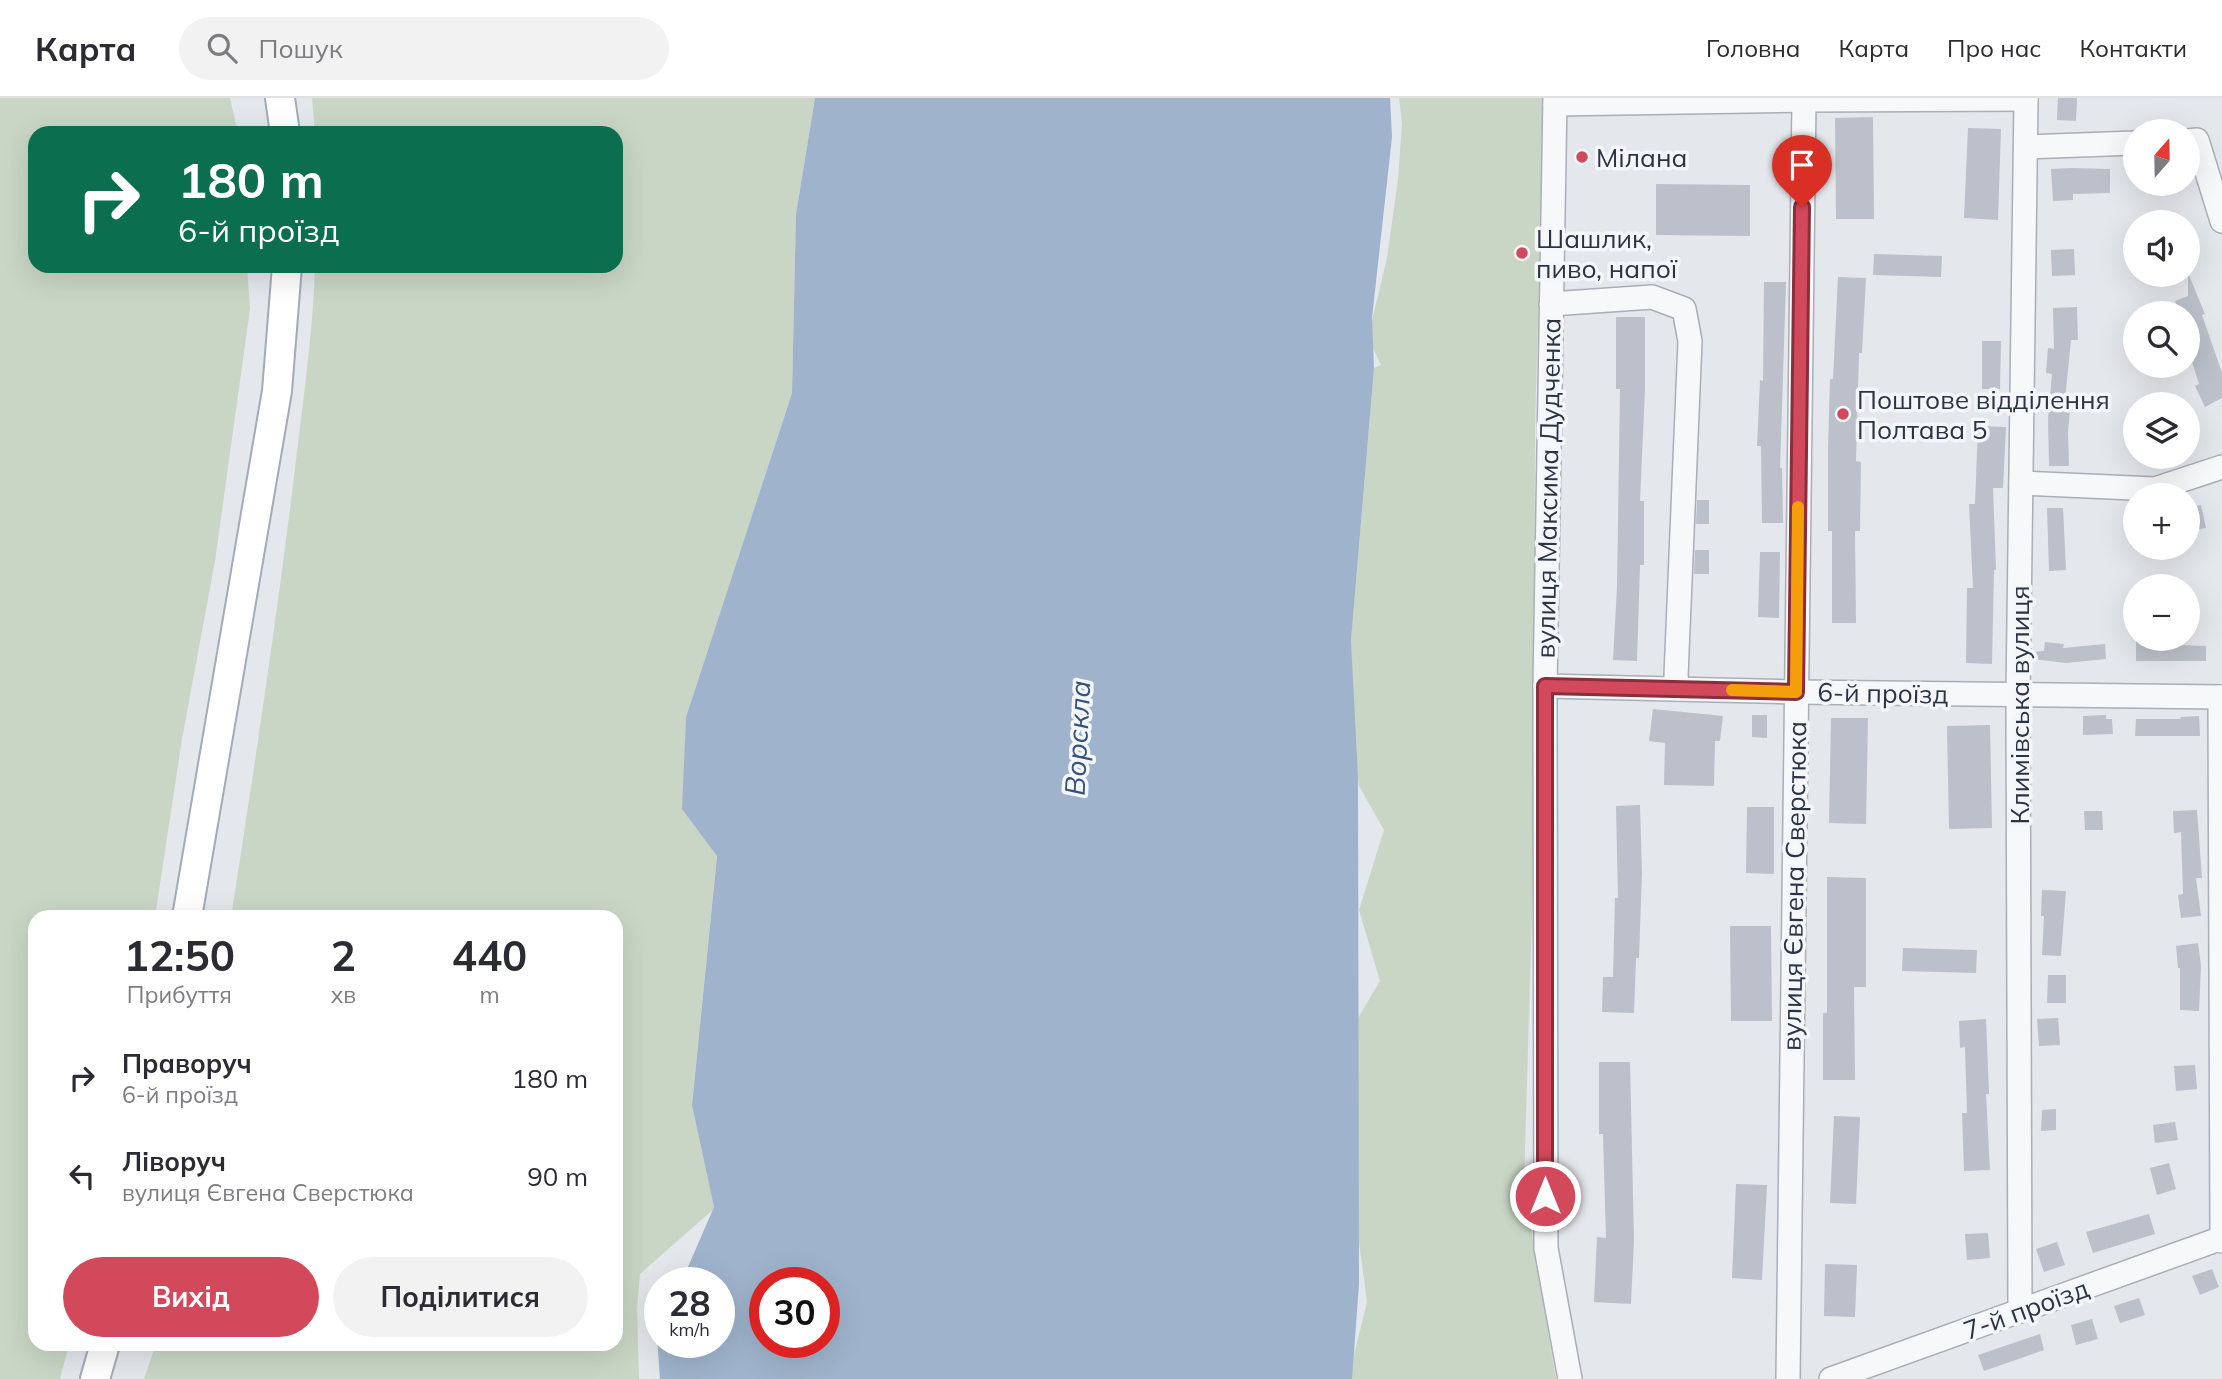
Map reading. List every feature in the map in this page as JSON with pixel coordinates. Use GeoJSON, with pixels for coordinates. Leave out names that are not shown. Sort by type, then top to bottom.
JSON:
{"type":"FeatureCollection","features":[{"type":"Feature","properties":{"kind":"main road"},"geometry":{"type":"LineString","coordinates":[[280,98],[284,126]]}},
{"type":"Feature","properties":{"kind":"main road"},"geometry":{"type":"LineString","coordinates":[[188,910],[278,391],[286,273]]}},
{"type":"Feature","properties":{"kind":"main road"},"geometry":{"type":"LineString","coordinates":[[95,1379],[103,1351]]}},
{"type":"Feature","properties":{"kind":"street"},"geometry":{"type":"LineString","coordinates":[[1555,101],[2026,98]]}},
{"type":"Feature","properties":{"kind":"street","name":"Климівська вулиця"},"geometry":{"type":"LineString","coordinates":[[2020,1311],[2018,695],[2026,98]]}},
{"type":"Feature","properties":{"kind":"street","name":"вулиця Євгена Сверстюка"},"geometry":{"type":"LineString","coordinates":[[1788,1379],[1804,100]]}},
{"type":"Feature","properties":{"kind":"street","name":"вулиця Максима Дудченка"},"geometry":{"type":"LineString","coordinates":[[1555,101],[1545,686],[1546,1248],[1570,1379]]}},
{"type":"Feature","properties":{"kind":"street"},"geometry":{"type":"LineString","coordinates":[[2026,147],[2123,143]]}},
{"type":"Feature","properties":{"kind":"street"},"geometry":{"type":"LineString","coordinates":[[2200,150],[2222,221]]}},
{"type":"Feature","properties":{"kind":"street"},"geometry":{"type":"LineString","coordinates":[[1551,304],[1652,297],[1684,309],[1690,341],[1676,676],[1678,689]]}},
{"type":"Feature","properties":{"kind":"street"},"geometry":{"type":"LineString","coordinates":[[2021,483],[2155,489],[2222,467]]}},
{"type":"Feature","properties":{"kind":"street","name":"6-й проїзд"},"geometry":{"type":"LineString","coordinates":[[1545,686],[2221,697]]}},
{"type":"Feature","properties":{"kind":"street"},"geometry":{"type":"LineString","coordinates":[[2221,697],[2222,1239]]}},
{"type":"Feature","properties":{"kind":"street","name":"7-й проїзд"},"geometry":{"type":"LineString","coordinates":[[1831,1379],[2222,1239]]}},
{"type":"Feature","properties":{"kind":"green space"},"geometry":{"type":"Polygon","coordinates":[[[0,98],[230,98],[236,126],[28,126],[28,273],[247,273],[250,309],[215,561],[182,739],[156,910],[28,910],[28,1351],[67,1351],[60,1379],[0,1379],[0,98]]]}},
{"type":"Feature","properties":{"kind":"green space"},"geometry":{"type":"Polygon","coordinates":[[[312,98],[815,98],[796,214],[792,393],[686,717],[683,809],[717,855],[692,1105],[715,1208],[648,1267],[644,1267],[640,1274],[637,1309],[639,1379],[144,1379],[154,1351],[623,1351],[623,910],[232,910],[287,532],[310,345],[315,273],[623,273],[623,126],[314,126],[312,98]]]}},
{"type":"Feature","properties":{"kind":"green space"},"geometry":{"type":"Polygon","coordinates":[[[1399,98],[1544,98],[1535,428],[1534,846],[1524,1185],[1556,1379],[1348,1379],[1367,1302],[1351,1183],[1351,1030],[1380,981],[1359,910],[1384,830],[1359,786],[1353,738],[1351,641],[1374,368],[1381,365],[1368,337],[1387,258],[1398,180],[1402,123],[1399,98]]]}},
{"type":"Feature","properties":{"kind":"water","name":"Ворскла"},"geometry":{"type":"Polygon","coordinates":[[[815,98],[1390,98],[1392,137],[1372,318],[1374,368],[1351,641],[1358,777],[1359,1284],[1352,1379],[660,1379],[659,1358],[735,1358],[735,1267],[688,1267],[714,1207],[692,1105],[717,856],[682,809],[686,717],[792,393],[796,214],[815,98]]]}},
{"type":"Feature","properties":{"kind":"building"},"geometry":{"type":"Polygon","coordinates":[[[2058,98],[2077,98],[2076,121],[2057,120],[2058,98]]]}},
{"type":"Feature","properties":{"kind":"building"},"geometry":{"type":"Polygon","coordinates":[[[1873,117],[1874,219],[1836,219],[1835,118],[1873,117]]]}},
{"type":"Feature","properties":{"kind":"building"},"geometry":{"type":"Polygon","coordinates":[[[1968,128],[2001,129],[1998,220],[1964,218],[1968,128]]]}},
{"type":"Feature","properties":{"kind":"building"},"geometry":{"type":"Polygon","coordinates":[[[2051,169],[2110,169],[2110,193],[2073,194],[2073,200],[2053,201],[2051,169]]]}},
{"type":"Feature","properties":{"kind":"building"},"geometry":{"type":"Polygon","coordinates":[[[1656,184],[1750,185],[1750,236],[1656,235],[1656,184]]]}},
{"type":"Feature","properties":{"kind":"building"},"geometry":{"type":"Polygon","coordinates":[[[2074,249],[2075,275],[2052,276],[2051,250],[2074,249]]]}},
{"type":"Feature","properties":{"kind":"building"},"geometry":{"type":"Polygon","coordinates":[[[1874,254],[1942,256],[1941,277],[1873,275],[1874,254]]]}},
{"type":"Feature","properties":{"kind":"building"},"geometry":{"type":"Polygon","coordinates":[[[1838,277],[1866,278],[1862,353],[1859,353],[1856,461],[1861,462],[1860,531],[1855,531],[1856,623],[1832,623],[1832,531],[1828,531],[1828,449],[1838,277]]]}},
{"type":"Feature","properties":{"kind":"building"},"geometry":{"type":"Polygon","coordinates":[[[1764,282],[1786,282],[1780,468],[1783,523],[1762,523],[1761,446],[1757,446],[1760,380],[1763,381],[1764,282]]]}},
{"type":"Feature","properties":{"kind":"building"},"geometry":{"type":"Polygon","coordinates":[[[2188,287],[2194,287],[2200,301],[2175,301],[2188,296],[2188,287]]]}},
{"type":"Feature","properties":{"kind":"building"},"geometry":{"type":"Polygon","coordinates":[[[2200,302],[2222,373],[2222,398],[2205,407],[2195,386],[2199,384],[2200,302]]]}},
{"type":"Feature","properties":{"kind":"building"},"geometry":{"type":"Polygon","coordinates":[[[2077,307],[2078,340],[2071,340],[2065,400],[2071,400],[2069,466],[2049,466],[2048,418],[2052,374],[2046,373],[2048,348],[2054,349],[2053,308],[2077,307]]]}},
{"type":"Feature","properties":{"kind":"building"},"geometry":{"type":"Polygon","coordinates":[[[1616,317],[1645,317],[1640,501],[1644,501],[1644,565],[1640,565],[1637,661],[1613,660],[1617,587],[1620,389],[1616,389],[1616,317]]]}},
{"type":"Feature","properties":{"kind":"building"},"geometry":{"type":"Polygon","coordinates":[[[1982,341],[2001,341],[2000,389],[1982,389],[1982,341]]]}},
{"type":"Feature","properties":{"kind":"building"},"geometry":{"type":"Polygon","coordinates":[[[1978,426],[2006,427],[2003,488],[1993,488],[1996,570],[1992,664],[1966,663],[1967,588],[1973,588],[1969,504],[1975,504],[1978,426]]]}},
{"type":"Feature","properties":{"kind":"building"},"geometry":{"type":"Polygon","coordinates":[[[1697,500],[1709,500],[1709,524],[1696,524],[1697,500]]]}},
{"type":"Feature","properties":{"kind":"building"},"geometry":{"type":"Polygon","coordinates":[[[2200,505],[2206,528],[2200,529],[2200,505]]]}},
{"type":"Feature","properties":{"kind":"building"},"geometry":{"type":"Polygon","coordinates":[[[2047,508],[2063,508],[2066,570],[2049,571],[2047,508]]]}},
{"type":"Feature","properties":{"kind":"building"},"geometry":{"type":"Polygon","coordinates":[[[1695,550],[1709,550],[1709,574],[1694,574],[1695,550]]]}},
{"type":"Feature","properties":{"kind":"building"},"geometry":{"type":"Polygon","coordinates":[[[1760,552],[1780,552],[1779,618],[1758,617],[1760,552]]]}},
{"type":"Feature","properties":{"kind":"building"},"geometry":{"type":"Polygon","coordinates":[[[2045,642],[2064,644],[2063,648],[2105,644],[2106,659],[2066,663],[2032,659],[2033,652],[2044,651],[2045,642]]]}},
{"type":"Feature","properties":{"kind":"building"},"geometry":{"type":"Polygon","coordinates":[[[2200,646],[2206,646],[2206,661],[2136,661],[2136,651],[2200,651],[2200,646]]]}},
{"type":"Feature","properties":{"kind":"building"},"geometry":{"type":"Polygon","coordinates":[[[1653,709],[1723,716],[1720,741],[1715,741],[1714,786],[1664,785],[1665,743],[1649,741],[1653,709]]]}},
{"type":"Feature","properties":{"kind":"building"},"geometry":{"type":"Polygon","coordinates":[[[1752,715],[1767,715],[1767,738],[1752,737],[1752,715]]]}},
{"type":"Feature","properties":{"kind":"building"},"geometry":{"type":"Polygon","coordinates":[[[2106,715],[2106,719],[2112,719],[2113,734],[2083,735],[2083,716],[2106,715]]]}},
{"type":"Feature","properties":{"kind":"building"},"geometry":{"type":"Polygon","coordinates":[[[2199,716],[2200,736],[2135,736],[2136,719],[2181,719],[2180,717],[2199,716]]]}},
{"type":"Feature","properties":{"kind":"building"},"geometry":{"type":"Polygon","coordinates":[[[1831,718],[1868,718],[1866,824],[1829,823],[1831,718]]]}},
{"type":"Feature","properties":{"kind":"building"},"geometry":{"type":"Polygon","coordinates":[[[1990,725],[1992,828],[1949,829],[1947,726],[1990,725]]]}},
{"type":"Feature","properties":{"kind":"building"},"geometry":{"type":"Polygon","coordinates":[[[1640,805],[1642,873],[1634,1013],[1602,1012],[1603,977],[1613,977],[1615,898],[1618,898],[1616,806],[1640,805]]]}},
{"type":"Feature","properties":{"kind":"building"},"geometry":{"type":"Polygon","coordinates":[[[1747,807],[1774,807],[1774,874],[1746,873],[1747,807]]]}},
{"type":"Feature","properties":{"kind":"building"},"geometry":{"type":"Polygon","coordinates":[[[2197,810],[2202,878],[2196,878],[2201,916],[2181,918],[2178,895],[2183,894],[2181,832],[2174,833],[2173,811],[2197,810]]]}},
{"type":"Feature","properties":{"kind":"building"},"geometry":{"type":"Polygon","coordinates":[[[2084,811],[2102,811],[2103,830],[2085,830],[2084,811]]]}},
{"type":"Feature","properties":{"kind":"building"},"geometry":{"type":"Polygon","coordinates":[[[1827,877],[1866,878],[1866,987],[1854,987],[1855,1080],[1823,1080],[1823,1013],[1827,1013],[1827,877]]]}},
{"type":"Feature","properties":{"kind":"building"},"geometry":{"type":"Polygon","coordinates":[[[2042,890],[2066,891],[2061,956],[2042,955],[2042,890]]]}},
{"type":"Feature","properties":{"kind":"building"},"geometry":{"type":"Polygon","coordinates":[[[1730,926],[1771,926],[1772,1021],[1731,1021],[1730,926]]]}},
{"type":"Feature","properties":{"kind":"building"},"geometry":{"type":"Polygon","coordinates":[[[2198,943],[2201,966],[2199,1011],[2180,1010],[2180,968],[2176,946],[2198,943]]]}},
{"type":"Feature","properties":{"kind":"building"},"geometry":{"type":"Polygon","coordinates":[[[1903,948],[1977,950],[1976,973],[1902,971],[1903,948]]]}},
{"type":"Feature","properties":{"kind":"building"},"geometry":{"type":"Polygon","coordinates":[[[2048,975],[2066,975],[2066,1003],[2047,1003],[2048,975]]]}},
{"type":"Feature","properties":{"kind":"building"},"geometry":{"type":"Polygon","coordinates":[[[2058,1018],[2060,1045],[2039,1046],[2037,1019],[2058,1018]]]}},
{"type":"Feature","properties":{"kind":"building"},"geometry":{"type":"Polygon","coordinates":[[[1986,1019],[1990,1170],[1964,1171],[1962,1113],[1967,1113],[1965,1047],[1960,1048],[1959,1021],[1986,1019]]]}},
{"type":"Feature","properties":{"kind":"building"},"geometry":{"type":"Polygon","coordinates":[[[1599,1062],[1630,1062],[1634,1241],[1631,1304],[1594,1302],[1597,1237],[1606,1238],[1603,1134],[1599,1134],[1599,1062]]]}},
{"type":"Feature","properties":{"kind":"building"},"geometry":{"type":"Polygon","coordinates":[[[2195,1065],[2197,1089],[2176,1091],[2174,1066],[2195,1065]]]}},
{"type":"Feature","properties":{"kind":"building"},"geometry":{"type":"Polygon","coordinates":[[[2056,1109],[2056,1130],[2041,1131],[2042,1110],[2056,1109]]]}},
{"type":"Feature","properties":{"kind":"building"},"geometry":{"type":"Polygon","coordinates":[[[1834,1116],[1860,1117],[1856,1204],[1830,1203],[1834,1116]]]}},
{"type":"Feature","properties":{"kind":"building"},"geometry":{"type":"Polygon","coordinates":[[[2175,1122],[2178,1140],[2155,1143],[2153,1125],[2175,1122]]]}},
{"type":"Feature","properties":{"kind":"building"},"geometry":{"type":"Polygon","coordinates":[[[2169,1163],[2176,1189],[2157,1195],[2150,1168],[2169,1163]]]}},
{"type":"Feature","properties":{"kind":"building"},"geometry":{"type":"Polygon","coordinates":[[[1736,1184],[1767,1185],[1762,1280],[1732,1278],[1736,1184]]]}},
{"type":"Feature","properties":{"kind":"building"},"geometry":{"type":"Polygon","coordinates":[[[2149,1214],[2155,1234],[2093,1253],[2086,1232],[2149,1214]]]}},
{"type":"Feature","properties":{"kind":"building"},"geometry":{"type":"Polygon","coordinates":[[[1988,1233],[1990,1258],[1967,1260],[1965,1234],[1988,1233]]]}},
{"type":"Feature","properties":{"kind":"building"},"geometry":{"type":"Polygon","coordinates":[[[2057,1242],[2065,1265],[2044,1272],[2036,1249],[2057,1242]]]}},
{"type":"Feature","properties":{"kind":"building"},"geometry":{"type":"Polygon","coordinates":[[[1825,1264],[1857,1265],[1855,1317],[1824,1316],[1825,1264]]]}},
{"type":"Feature","properties":{"kind":"building"},"geometry":{"type":"Polygon","coordinates":[[[2212,1269],[2219,1287],[2200,1295],[2192,1276],[2212,1269]]]}},
{"type":"Feature","properties":{"kind":"building"},"geometry":{"type":"Polygon","coordinates":[[[2139,1298],[2145,1315],[2120,1323],[2114,1306],[2139,1298]]]}},
{"type":"Feature","properties":{"kind":"building"},"geometry":{"type":"Polygon","coordinates":[[[2092,1319],[2098,1339],[2076,1345],[2071,1325],[2092,1319]]]}},
{"type":"Feature","properties":{"kind":"building"},"geometry":{"type":"Polygon","coordinates":[[[2040,1334],[2044,1350],[1984,1371],[1978,1355],[2040,1334]]]}},
{"type":"Feature","properties":{"kind":"slow traffic"},"geometry":{"type":"LineString","coordinates":[[1732,690],[1796,692],[1798,507]]}},
{"type":"Feature","properties":{"kind":"place","name":"Мілана"},"geometry":{"type":"Point","coordinates":[1582,157]}},
{"type":"Feature","properties":{"kind":"place","name":"Шашлик, пиво, напої"},"geometry":{"type":"Point","coordinates":[1522,253]}},
{"type":"Feature","properties":{"kind":"place","name":"Поштове відділення Полтава 5"},"geometry":{"type":"Point","coordinates":[1843,414]}},
{"type":"Feature","properties":{"kind":"route"},"geometry":{"type":"LineString","coordinates":[[1545,1196],[1545,686],[1796,692],[1802,207]]}}]}
